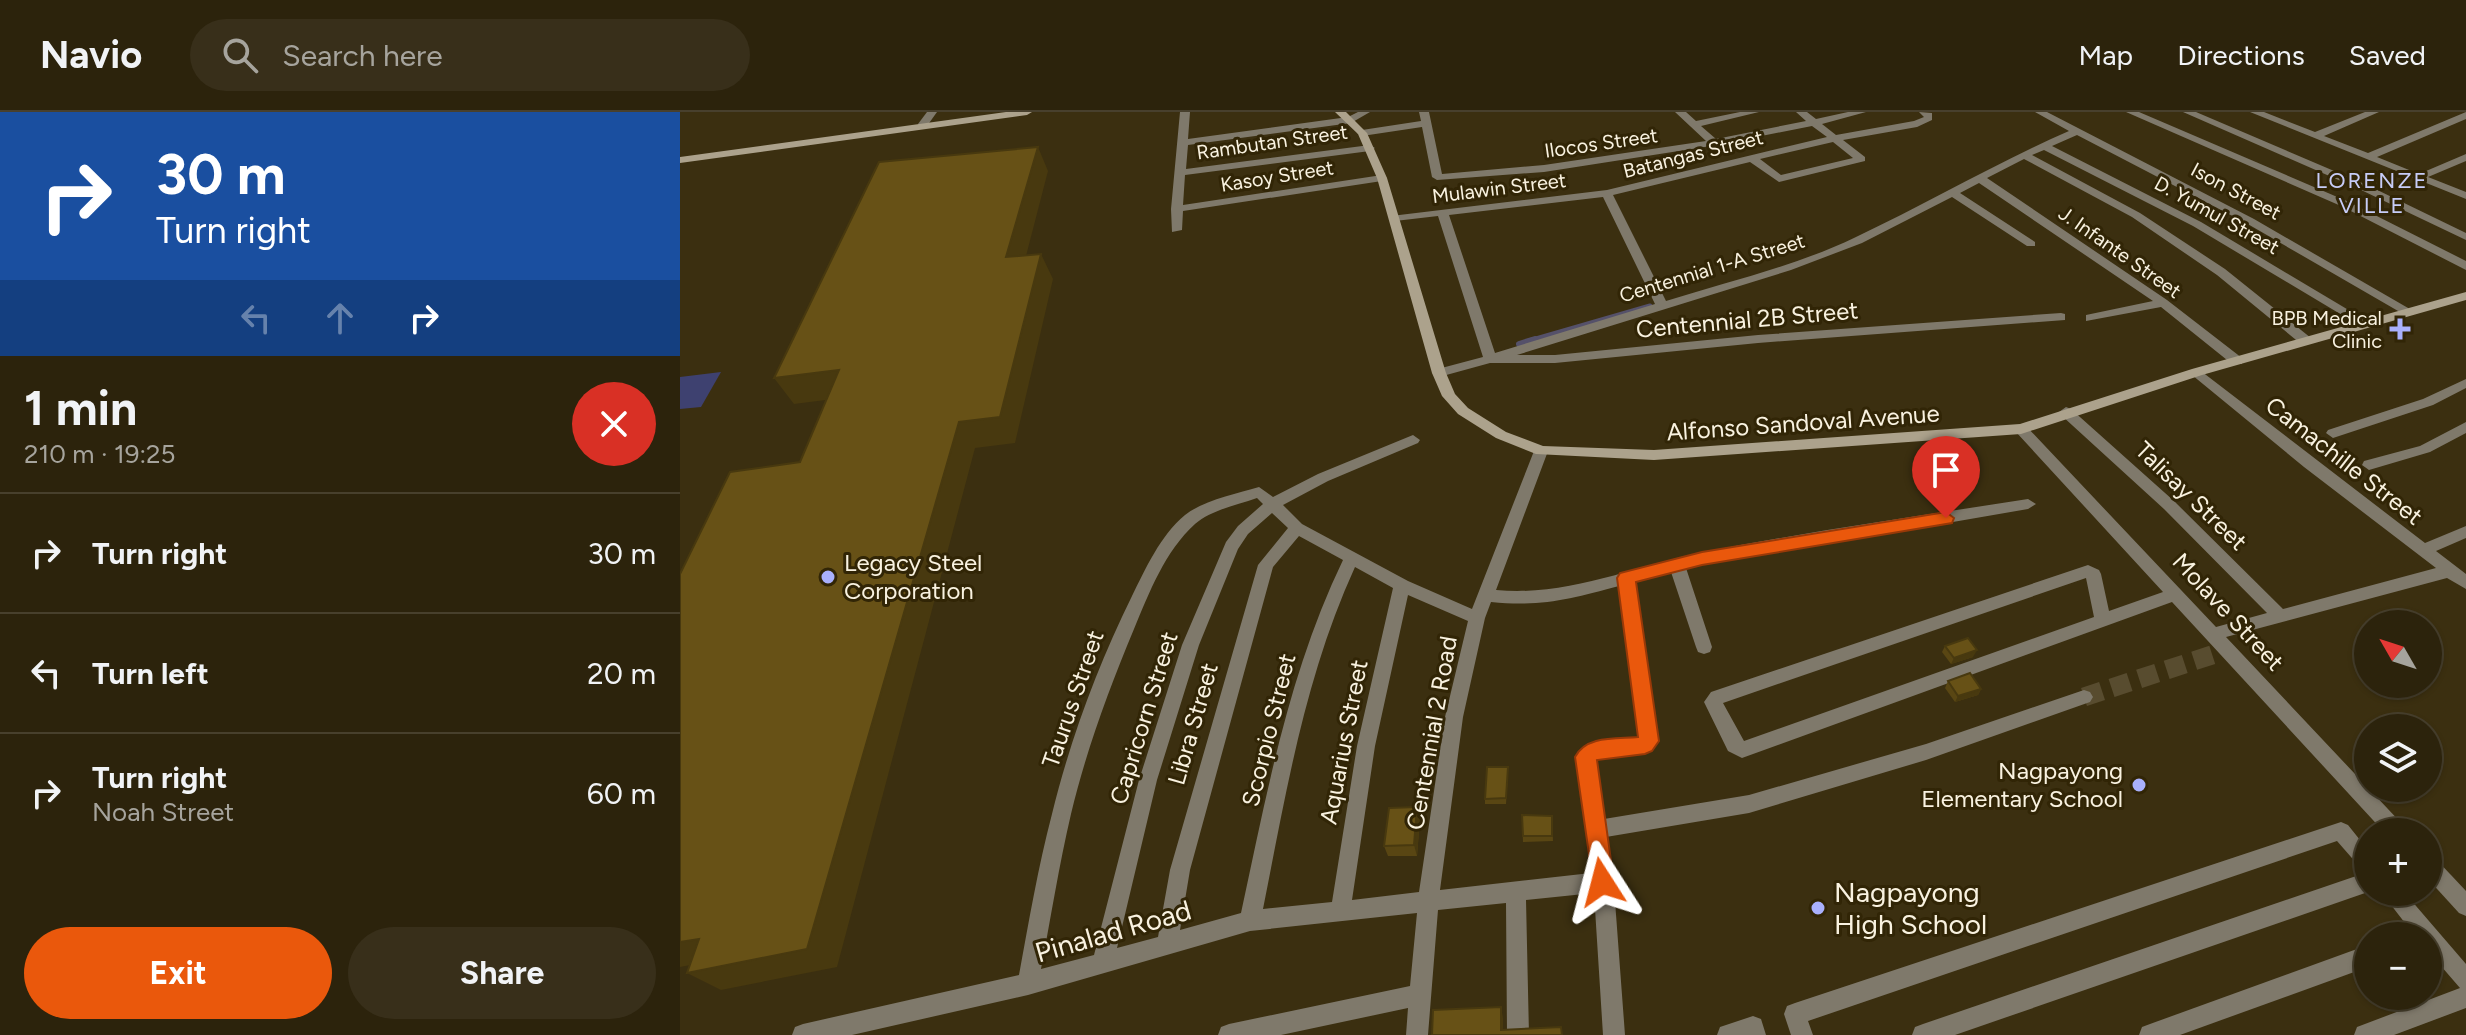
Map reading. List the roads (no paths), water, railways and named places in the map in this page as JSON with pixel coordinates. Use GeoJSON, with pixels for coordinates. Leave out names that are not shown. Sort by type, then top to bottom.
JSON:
{"type":"FeatureCollection","features":[{"type":"Feature","properties":{"kind":"main road"},"geometry":{"type":"LineString","coordinates":[[680,160],[1027,112]]}},
{"type":"Feature","properties":{"kind":"main road","name":"Alfonso Sandoval Avenue"},"geometry":{"type":"LineString","coordinates":[[1346,116],[1362,133],[1382,178],[1439,373],[1449,396],[1484,427],[1541,451],[1654,455],[2021,429],[2197,372],[2466,296]]}},
{"type":"Feature","properties":{"kind":"street"},"geometry":{"type":"LineString","coordinates":[[923,124],[932,112]]}},
{"type":"Feature","properties":{"kind":"street"},"geometry":{"type":"LineString","coordinates":[[1176,230],[1182,143],[1189,112]]}},
{"type":"Feature","properties":{"kind":"street"},"geometry":{"type":"LineString","coordinates":[[1182,143],[1365,112]]}},
{"type":"Feature","properties":{"kind":"street"},"geometry":{"type":"LineString","coordinates":[[1680,112],[1737,163]]}},
{"type":"Feature","properties":{"kind":"street"},"geometry":{"type":"LineString","coordinates":[[1693,125],[1754,112]]}},
{"type":"Feature","properties":{"kind":"street"},"geometry":{"type":"LineString","coordinates":[[1753,159],[1779,179],[1861,159],[1801,112]]}},
{"type":"Feature","properties":{"kind":"street","name":"Ilocos Street"},"geometry":{"type":"LineString","coordinates":[[1426,118],[1437,177],[1568,166],[1713,144],[1861,112]]}},
{"type":"Feature","properties":{"kind":"street","name":"Batangas Street"},"geometry":{"type":"LineString","coordinates":[[1607,193],[1835,138],[1917,124],[1929,118],[1924,112]]}},
{"type":"Feature","properties":{"kind":"street","name":"Ison Street"},"geometry":{"type":"LineString","coordinates":[[2040,112],[2263,228],[2409,312]]}},
{"type":"Feature","properties":{"kind":"street"},"geometry":{"type":"LineString","coordinates":[[2131,112],[2345,204],[2466,266]]}},
{"type":"Feature","properties":{"kind":"street"},"geometry":{"type":"LineString","coordinates":[[2188,112],[2363,187],[2466,237]]}},
{"type":"Feature","properties":{"kind":"street"},"geometry":{"type":"LineString","coordinates":[[2315,136],[2374,112]]}},
{"type":"Feature","properties":{"kind":"street"},"geometry":{"type":"LineString","coordinates":[[2265,113],[2466,196]]}},
{"type":"Feature","properties":{"kind":"street"},"geometry":{"type":"LineString","coordinates":[[2368,157],[2466,115]]}},
{"type":"Feature","properties":{"kind":"street"},"geometry":{"type":"LineString","coordinates":[[1362,133],[1426,118]]}},
{"type":"Feature","properties":{"kind":"street","name":"Centennial 1-A Street"},"geometry":{"type":"LineString","coordinates":[[1490,359],[1858,241],[2077,131]]}},
{"type":"Feature","properties":{"kind":"street","name":"D. Yumul Street"},"geometry":{"type":"LineString","coordinates":[[2045,146],[2197,224],[2366,324]]}},
{"type":"Feature","properties":{"kind":"street","name":"Rambutan Street"},"geometry":{"type":"LineString","coordinates":[[1180,173],[1370,148]]}},
{"type":"Feature","properties":{"kind":"street"},"geometry":{"type":"LineString","coordinates":[[2025,155],[2136,215],[2221,272],[2306,341]]}},
{"type":"Feature","properties":{"kind":"street"},"geometry":{"type":"LineString","coordinates":[[2420,177],[2466,157]]}},
{"type":"Feature","properties":{"kind":"street","name":"Kasoy Street"},"geometry":{"type":"LineString","coordinates":[[1177,209],[1382,178]]}},
{"type":"Feature","properties":{"kind":"street","name":"J. Infante Street"},"geometry":{"type":"LineString","coordinates":[[1979,178],[2163,303],[2237,361]]}},
{"type":"Feature","properties":{"kind":"street"},"geometry":{"type":"LineString","coordinates":[[1607,193],[1662,306]]}},
{"type":"Feature","properties":{"kind":"street","name":"Mulawin Street"},"geometry":{"type":"LineString","coordinates":[[1395,218],[1607,193]]}},
{"type":"Feature","properties":{"kind":"street"},"geometry":{"type":"LineString","coordinates":[[1953,193],[2031,244]]}},
{"type":"Feature","properties":{"kind":"street"},"geometry":{"type":"LineString","coordinates":[[1443,213],[1490,359]]}},
{"type":"Feature","properties":{"kind":"street"},"geometry":{"type":"LineString","coordinates":[[2090,318],[2163,303]]}},
{"type":"Feature","properties":{"kind":"street","name":"Centennial 2B Street"},"geometry":{"type":"LineString","coordinates":[[1439,373],[1490,359],[1555,359],[1758,339],[2061,317]]}},
{"type":"Feature","properties":{"kind":"street","name":"Camachille Street"},"geometry":{"type":"LineString","coordinates":[[2197,372],[2309,463],[2466,583]]}},
{"type":"Feature","properties":{"kind":"street"},"geometry":{"type":"LineString","coordinates":[[2333,433],[2428,402],[2466,383]]}},
{"type":"Feature","properties":{"kind":"street","name":"Talisay Street"},"geometry":{"type":"LineString","coordinates":[[2066,412],[2169,505],[2281,617]]}},
{"type":"Feature","properties":{"kind":"street"},"geometry":{"type":"LineString","coordinates":[[2369,465],[2425,449],[2466,427]]}},
{"type":"Feature","properties":{"kind":"street","name":"Molave Street"},"geometry":{"type":"LineString","coordinates":[[2021,429],[2384,818]]}},
{"type":"Feature","properties":{"kind":"street"},"geometry":{"type":"LineString","coordinates":[[1413,440],[1266,500],[1297,528],[1402,585],[1477,618]]}},
{"type":"Feature","properties":{"kind":"street","name":"Centennial 2 Road"},"geometry":{"type":"LineString","coordinates":[[1417,1035],[1428,902],[1454,717],[1477,618],[1541,451]]}},
{"type":"Feature","properties":{"kind":"street","name":"Capricorn Street"},"geometry":{"type":"LineString","coordinates":[[1103,963],[1148,779],[1184,659],[1224,565],[1242,531],[1266,500]]}},
{"type":"Feature","properties":{"kind":"street","name":"Taurus Street"},"geometry":{"type":"LineString","coordinates":[[1028,984],[1062,811],[1127,625],[1169,542],[1190,520],[1266,500]]}},
{"type":"Feature","properties":{"kind":"street"},"geometry":{"type":"LineString","coordinates":[[1485,595],[1523,599],[1554,597],[1702,558],[2028,504]]}},
{"type":"Feature","properties":{"kind":"street","name":"Libra Street"},"geometry":{"type":"LineString","coordinates":[[1167,946],[1180,870],[1266,565],[1297,528]]}},
{"type":"Feature","properties":{"kind":"street"},"geometry":{"type":"LineString","coordinates":[[2424,550],[2463,537]]}},
{"type":"Feature","properties":{"kind":"street","name":"Scorpio Street"},"geometry":{"type":"LineString","coordinates":[[1250,921],[1291,726],[1319,628],[1352,557]]}},
{"type":"Feature","properties":{"kind":"street"},"geometry":{"type":"LineString","coordinates":[[1677,565],[1704,647]]}},
{"type":"Feature","properties":{"kind":"street"},"geometry":{"type":"LineString","coordinates":[[2103,620],[2093,574],[2088,571],[1717,697],[1713,702],[1734,745],[1742,750],[2176,594]]}},
{"type":"Feature","properties":{"kind":"street"},"geometry":{"type":"LineString","coordinates":[[2213,634],[2449,571]]}},
{"type":"Feature","properties":{"kind":"street"},"geometry":{"type":"LineString","coordinates":[[1614,1035],[1602,882],[1586,757],[1593,750],[1645,745],[1649,741],[1626,578]]}},
{"type":"Feature","properties":{"kind":"street","name":"Aquarius Street"},"geometry":{"type":"LineString","coordinates":[[1341,908],[1348,849],[1375,703],[1402,585]]}},
{"type":"Feature","properties":{"kind":"street"},"geometry":{"type":"LineString","coordinates":[[1594,830],[1749,804],[1926,752],[2084,697]]}},
{"type":"Feature","properties":{"kind":"street"},"geometry":{"type":"LineString","coordinates":[[1802,1035],[1795,1014],[2341,831],[2354,847]]}},
{"type":"Feature","properties":{"kind":"street"},"geometry":{"type":"LineString","coordinates":[[2442,880],[2466,906]]}},
{"type":"Feature","properties":{"kind":"street","name":"Pinalad Road"},"geometry":{"type":"LineString","coordinates":[[812,1035],[1028,984],[1250,921],[1341,908],[1428,902],[1602,882]]}},
{"type":"Feature","properties":{"kind":"street"},"geometry":{"type":"LineString","coordinates":[[1923,1035],[2354,887]]}},
{"type":"Feature","properties":{"kind":"street"},"geometry":{"type":"LineString","coordinates":[[1516,892],[1518,1035]]}},
{"type":"Feature","properties":{"kind":"street"},"geometry":{"type":"LineString","coordinates":[[2403,906],[2416,922]]}},
{"type":"Feature","properties":{"kind":"street"},"geometry":{"type":"LineString","coordinates":[[2442,953],[2466,980]]}},
{"type":"Feature","properties":{"kind":"street"},"geometry":{"type":"LineString","coordinates":[[2150,1035],[2354,961]]}},
{"type":"Feature","properties":{"kind":"street"},"geometry":{"type":"LineString","coordinates":[[1229,1035],[1419,995]]}},
{"type":"Feature","properties":{"kind":"street"},"geometry":{"type":"LineString","coordinates":[[2365,1035],[2466,997]]}},
{"type":"Feature","properties":{"kind":"street"},"geometry":{"type":"LineString","coordinates":[[1728,1035],[1754,1031]]}},
{"type":"Feature","properties":{"kind":"waterway"},"geometry":{"type":"LineString","coordinates":[[1529,341],[1650,306]]}},
{"type":"Feature","properties":{"kind":"waterway"},"geometry":{"type":"LineString","coordinates":[[1519,344],[1535,339]]}},
{"type":"Feature","properties":{"kind":"tunnel"},"geometry":{"type":"LineString","coordinates":[[2084,697],[2221,652]]}},
{"type":"Feature","properties":{"kind":"place","name":"BPB Medical Clinic"},"geometry":{"type":"Point","coordinates":[2400,329]}},
{"type":"Feature","properties":{"kind":"place","name":"Legacy Steel Corporation"},"geometry":{"type":"Point","coordinates":[828,577]}},
{"type":"Feature","properties":{"kind":"place","name":"Nagpayong Elementary School"},"geometry":{"type":"Point","coordinates":[2139,785]}},
{"type":"Feature","properties":{"kind":"place","name":"Nagpayong High School"},"geometry":{"type":"Point","coordinates":[1818,908]}},
{"type":"Feature","properties":{"kind":"district","name":"LORENZE VILLE"},"geometry":{"type":"Point","coordinates":[2372,192]}}]}
